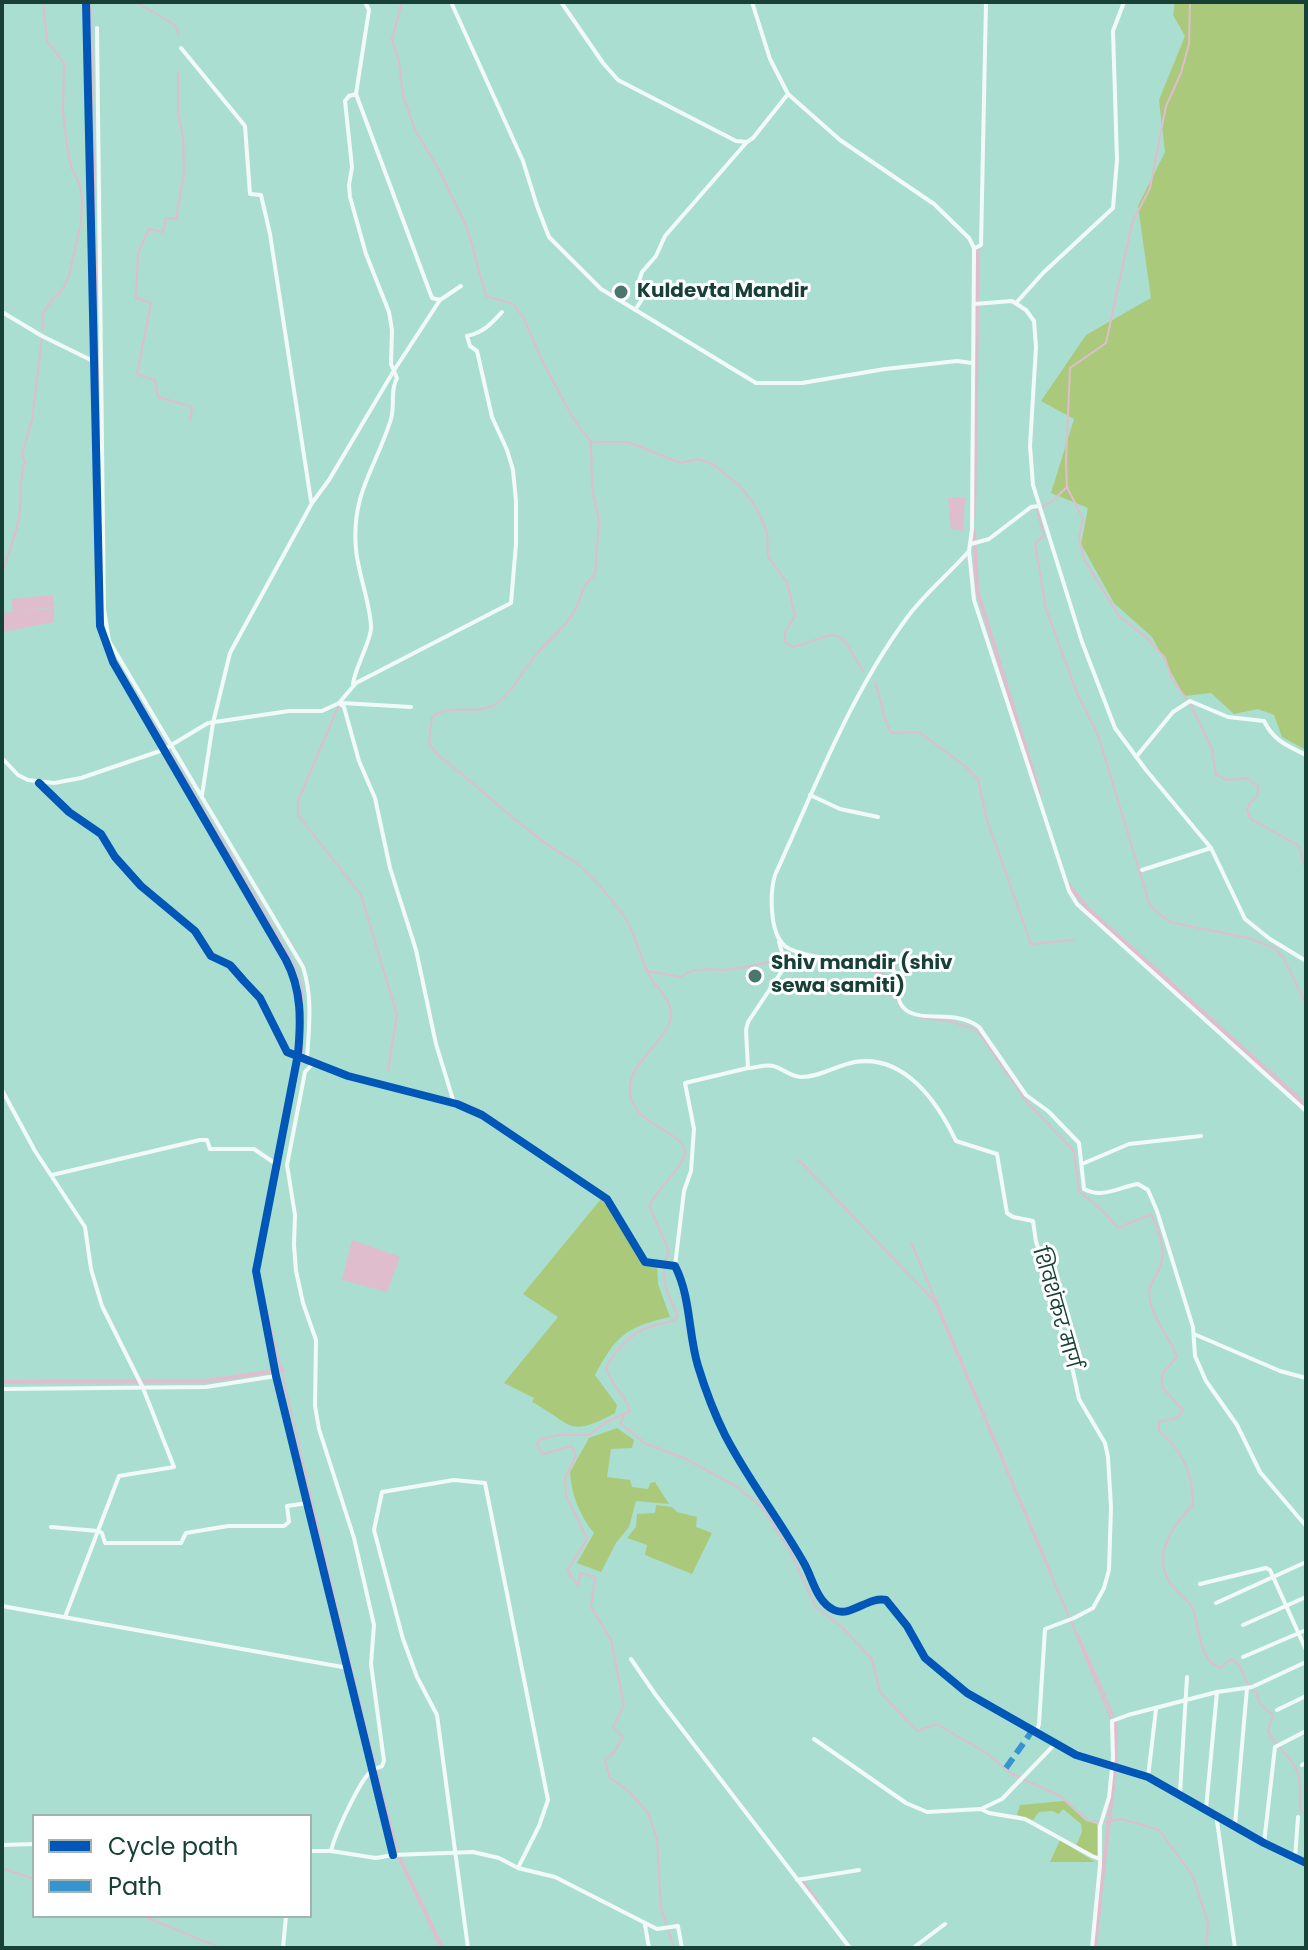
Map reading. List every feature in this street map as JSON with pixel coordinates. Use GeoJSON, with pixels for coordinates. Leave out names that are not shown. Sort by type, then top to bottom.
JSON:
{"type":"FeatureCollection","features":[{"type":"Feature","properties":{"kind":"street"},"geometry":{"type":"LineString","coordinates":[[86,2],[100,626],[107,650],[295,976],[302,1056]]}},
{"type":"Feature","properties":{"kind":"street"},"geometry":{"type":"LineString","coordinates":[[365,2],[369,10],[356,94],[432,298],[440,300]]}},
{"type":"Feature","properties":{"kind":"street"},"geometry":{"type":"LineString","coordinates":[[451,2],[523,161],[549,237],[593,283],[764,385],[802,383],[957,361],[972,363]]}},
{"type":"Feature","properties":{"kind":"street"},"geometry":{"type":"LineString","coordinates":[[561,2],[618,80],[736,141],[747,142]]}},
{"type":"Feature","properties":{"kind":"street"},"geometry":{"type":"LineString","coordinates":[[752,2],[770,59],[788,94],[840,140],[934,204],[969,238],[974,248],[977,305],[972,363],[969,551],[978,614],[1069,891],[1077,904],[1306,1111]]}},
{"type":"Feature","properties":{"kind":"street"},"geometry":{"type":"LineString","coordinates":[[974,248],[981,245],[986,2]]}},
{"type":"Feature","properties":{"kind":"street"},"geometry":{"type":"LineString","coordinates":[[1016,303],[1043,273],[1113,208],[1117,160],[1113,31],[1124,2]]}},
{"type":"Feature","properties":{"kind":"street"},"geometry":{"type":"LineString","coordinates":[[97,28],[104,609],[109,641],[303,967],[310,987],[311,1008],[302,1056],[276,1164],[256,1271],[276,1376],[397,1855]]}},
{"type":"Feature","properties":{"kind":"street"},"geometry":{"type":"LineString","coordinates":[[181,48],[245,126],[250,194],[261,195],[270,234],[312,503]]}},
{"type":"Feature","properties":{"kind":"street"},"geometry":{"type":"LineString","coordinates":[[353,685],[371,630],[357,559],[358,512],[365,479],[391,420],[395,403],[393,385],[397,378],[393,372],[389,312],[366,254],[350,197],[352,167],[345,101],[356,94]]}},
{"type":"Feature","properties":{"kind":"street"},"geometry":{"type":"LineString","coordinates":[[635,310],[643,298],[638,284],[642,272],[656,256],[665,236],[763,127],[788,94]]}},
{"type":"Feature","properties":{"kind":"street"},"geometry":{"type":"LineString","coordinates":[[202,797],[213,723],[230,653],[312,503],[393,372],[440,300],[461,286]]}},
{"type":"Feature","properties":{"kind":"street"},"geometry":{"type":"LineString","coordinates":[[977,305],[1012,301],[1026,310],[1034,321],[1030,465],[1039,506],[1101,696],[1115,728],[1211,848],[1245,919],[1306,961]]}},
{"type":"Feature","properties":{"kind":"street"},"geometry":{"type":"LineString","coordinates":[[2,312],[93,361]]}},
{"type":"Feature","properties":{"kind":"street"},"geometry":{"type":"LineString","coordinates":[[39,783],[81,778],[163,750],[204,725],[289,711],[322,711],[339,703],[353,685],[511,603],[516,544],[513,470],[492,417],[477,351],[470,346],[467,336],[481,333],[502,312]]}},
{"type":"Feature","properties":{"kind":"street"},"geometry":{"type":"LineString","coordinates":[[971,544],[989,539],[1031,507],[1039,506]]}},
{"type":"Feature","properties":{"kind":"street"},"geometry":{"type":"LineString","coordinates":[[969,551],[903,622],[841,725],[775,875],[771,888],[772,911],[785,963],[771,991],[748,1022],[748,1068],[685,1083],[694,1129],[691,1171],[684,1191],[672,1265],[690,1314],[698,1365],[715,1413],[749,1478],[777,1517],[822,1599],[835,1611],[845,1612],[879,1598],[886,1600],[907,1626],[925,1658],[967,1693],[1076,1755],[1148,1777],[1264,1843],[1306,1863]]}},
{"type":"Feature","properties":{"kind":"street"},"geometry":{"type":"LineString","coordinates":[[1136,757],[1173,712],[1190,701],[1228,717],[1264,721],[1272,735],[1284,745],[1306,755]]}},
{"type":"Feature","properties":{"kind":"street"},"geometry":{"type":"LineString","coordinates":[[339,703],[411,707]]}},
{"type":"Feature","properties":{"kind":"street"},"geometry":{"type":"LineString","coordinates":[[339,703],[344,707],[359,761],[372,786],[390,868],[416,950],[436,1044],[454,1103]]}},
{"type":"Feature","properties":{"kind":"street"},"geometry":{"type":"LineString","coordinates":[[2,758],[18,775],[39,783],[69,812],[101,834],[125,869],[164,907],[195,931],[211,956],[230,965],[260,998],[287,1052],[348,1076],[454,1103],[482,1115],[607,1199],[645,1262],[672,1265]]}},
{"type":"Feature","properties":{"kind":"street"},"geometry":{"type":"LineString","coordinates":[[810,795],[840,809],[878,817]]}},
{"type":"Feature","properties":{"kind":"street"},"geometry":{"type":"LineString","coordinates":[[1142,870],[1211,848]]}},
{"type":"Feature","properties":{"kind":"street"},"geometry":{"type":"LineString","coordinates":[[777,936],[785,946],[802,953],[888,966],[895,970],[899,999],[907,1011],[968,1019],[979,1027],[1026,1095],[1048,1111],[1079,1143],[1084,1189],[1113,1192],[1138,1184],[1148,1190],[1194,1334],[1195,1356],[1206,1381],[1237,1425],[1260,1472],[1306,1526]]}},
{"type":"Feature","properties":{"kind":"street"},"geometry":{"type":"LineString","coordinates":[[314,1062],[305,1072],[287,1165],[295,1215],[294,1245],[303,1303],[316,1340],[314,1393],[319,1429],[354,1538],[374,1625],[371,1664],[384,1761],[382,1766],[374,1769],[334,1838],[331,1851]]}},
{"type":"Feature","properties":{"kind":"street","name":"शिवशंकर मार्ग"},"geometry":{"type":"LineString","coordinates":[[748,1068],[771,1065],[798,1078],[827,1073],[855,1062],[886,1064],[929,1094],[956,1141],[1000,1156],[1007,1213],[1033,1221],[1079,1399],[1105,1443],[1112,1536],[1108,1580],[1093,1608],[1045,1629],[1036,1733]]}},
{"type":"Feature","properties":{"kind":"street"},"geometry":{"type":"LineString","coordinates":[[2,1090],[35,1151],[85,1227],[91,1269],[102,1306],[142,1388],[174,1467],[119,1476],[65,1617]]}},
{"type":"Feature","properties":{"kind":"street"},"geometry":{"type":"LineString","coordinates":[[1082,1164],[1129,1144],[1201,1136]]}},
{"type":"Feature","properties":{"kind":"street"},"geometry":{"type":"LineString","coordinates":[[52,1175],[200,1140],[207,1140],[210,1149],[254,1149],[276,1164]]}},
{"type":"Feature","properties":{"kind":"street"},"geometry":{"type":"LineString","coordinates":[[1194,1334],[1280,1371],[1306,1378]]}},
{"type":"Feature","properties":{"kind":"street"},"geometry":{"type":"LineString","coordinates":[[2,1389],[206,1387],[276,1376]]}},
{"type":"Feature","properties":{"kind":"street"},"geometry":{"type":"LineString","coordinates":[[468,1948],[437,1715],[417,1677],[403,1639],[374,1530],[382,1492],[454,1480],[485,1483],[548,1800],[518,1868]]}},
{"type":"Feature","properties":{"kind":"street"},"geometry":{"type":"LineString","coordinates":[[51,1527],[98,1531],[102,1533],[105,1543],[181,1543],[186,1533],[207,1528],[284,1526],[289,1522],[287,1506],[308,1503]]}},
{"type":"Feature","properties":{"kind":"street"},"geometry":{"type":"LineString","coordinates":[[1216,1603],[1306,1562]]}},
{"type":"Feature","properties":{"kind":"street"},"geometry":{"type":"LineString","coordinates":[[1200,1584],[1266,1568],[1270,1570],[1306,1650]]}},
{"type":"Feature","properties":{"kind":"street"},"geometry":{"type":"LineString","coordinates":[[1243,1625],[1306,1597]]}},
{"type":"Feature","properties":{"kind":"street"},"geometry":{"type":"LineString","coordinates":[[2,1606],[348,1668]]}},
{"type":"Feature","properties":{"kind":"street"},"geometry":{"type":"LineString","coordinates":[[1243,1657],[1306,1630]]}},
{"type":"Feature","properties":{"kind":"street"},"geometry":{"type":"LineString","coordinates":[[631,1659],[850,1948]]}},
{"type":"Feature","properties":{"kind":"street"},"geometry":{"type":"LineString","coordinates":[[1092,1948],[1101,1823],[1109,1797],[1112,1767],[1112,1721],[1187,1699],[1249,1687],[1306,1662]]}},
{"type":"Feature","properties":{"kind":"street"},"geometry":{"type":"LineString","coordinates":[[1180,1793],[1187,1677]]}},
{"type":"Feature","properties":{"kind":"street"},"geometry":{"type":"LineString","coordinates":[[1235,1825],[1249,1687]]}},
{"type":"Feature","properties":{"kind":"street"},"geometry":{"type":"LineString","coordinates":[[1206,1809],[1217,1692]]}},
{"type":"Feature","properties":{"kind":"street"},"geometry":{"type":"LineString","coordinates":[[1277,1710],[1306,1696]]}},
{"type":"Feature","properties":{"kind":"street"},"geometry":{"type":"LineString","coordinates":[[1148,1777],[1156,1709]]}},
{"type":"Feature","properties":{"kind":"street"},"geometry":{"type":"LineString","coordinates":[[1264,1843],[1277,1745],[1306,1731]]}},
{"type":"Feature","properties":{"kind":"street"},"geometry":{"type":"LineString","coordinates":[[814,1739],[906,1803],[927,1812],[991,1807],[1055,1744]]}},
{"type":"Feature","properties":{"kind":"street"},"geometry":{"type":"LineString","coordinates":[[981,1809],[1025,1819],[1100,1859]]}},
{"type":"Feature","properties":{"kind":"street"},"geometry":{"type":"LineString","coordinates":[[1216,1814],[1235,1948]]}},
{"type":"Feature","properties":{"kind":"street"},"geometry":{"type":"LineString","coordinates":[[1295,1859],[1298,1817]]}},
{"type":"Feature","properties":{"kind":"street"},"geometry":{"type":"LineString","coordinates":[[2,1845],[32,1844]]}},
{"type":"Feature","properties":{"kind":"street"},"geometry":{"type":"LineString","coordinates":[[312,1851],[376,1858],[473,1852],[499,1858],[518,1868],[555,1877],[645,1925],[657,1929],[678,1926],[682,1948]]}},
{"type":"Feature","properties":{"kind":"street"},"geometry":{"type":"LineString","coordinates":[[797,1880],[859,1870]]}},
{"type":"Feature","properties":{"kind":"street"},"geometry":{"type":"LineString","coordinates":[[283,1948],[286,1918]]}},
{"type":"Feature","properties":{"kind":"street"},"geometry":{"type":"LineString","coordinates":[[913,1948],[945,1924]]}},
{"type":"Feature","properties":{"kind":"street"},"geometry":{"type":"LineString","coordinates":[[645,1925],[649,1948]]}},
{"type":"Feature","properties":{"kind":"green space"},"geometry":{"type":"Polygon","coordinates":[[[1175,2],[1306,2],[1306,750],[1282,737],[1274,715],[1258,709],[1234,714],[1211,693],[1184,696],[1152,637],[1114,603],[1081,544],[1088,508],[1051,493],[1074,419],[1041,401],[1086,335],[1151,298],[1138,206],[1165,152],[1159,100],[1185,36],[1173,15],[1175,2]]]}},
{"type":"Feature","properties":{"kind":"green space"},"geometry":{"type":"Polygon","coordinates":[[[601,1199],[641,1261],[657,1266],[658,1284],[670,1317],[632,1329],[616,1342],[595,1375],[617,1405],[615,1413],[578,1427],[564,1422],[532,1402],[534,1398],[504,1383],[558,1317],[523,1294],[601,1199]]]}},
{"type":"Feature","properties":{"kind":"green space"},"geometry":{"type":"Polygon","coordinates":[[[617,1428],[634,1440],[632,1448],[611,1449],[607,1477],[630,1480],[632,1487],[648,1489],[650,1483],[655,1482],[669,1504],[636,1501],[629,1527],[616,1543],[601,1572],[577,1563],[594,1533],[577,1504],[570,1472],[589,1438],[617,1428]]]}},
{"type":"Feature","properties":{"kind":"green space"},"geometry":{"type":"Polygon","coordinates":[[[656,1505],[672,1507],[677,1512],[697,1517],[696,1527],[712,1533],[692,1574],[645,1555],[647,1545],[627,1538],[636,1527],[637,1514],[655,1513],[656,1505]]]}},
{"type":"Feature","properties":{"kind":"green space"},"geometry":{"type":"Polygon","coordinates":[[[1064,1801],[1086,1821],[1097,1824],[1097,1857],[1076,1846],[1082,1832],[1081,1824],[1063,1809],[1059,1814],[1039,1812],[1033,1820],[1017,1815],[1020,1805],[1064,1801]]]}},
{"type":"Feature","properties":{"kind":"green space"},"geometry":{"type":"Polygon","coordinates":[[[1060,1840],[1095,1862],[1050,1862],[1060,1840]]]}},
{"type":"Feature","properties":{"kind":"shaded area"},"geometry":{"type":"Polygon","coordinates":[[[948,497],[965,497],[963,531],[951,529],[948,497]]]}},
{"type":"Feature","properties":{"kind":"shaded area"},"geometry":{"type":"Polygon","coordinates":[[[53,595],[54,607],[14,611],[54,608],[54,622],[2,632],[2,613],[13,612],[11,599],[53,595]]]}},
{"type":"Feature","properties":{"kind":"shaded area"},"geometry":{"type":"Polygon","coordinates":[[[352,1240],[400,1257],[387,1292],[342,1280],[352,1240]]]}},
{"type":"Feature","properties":{"kind":"waterway"},"geometry":{"type":"LineString","coordinates":[[43,2],[47,41],[64,63],[63,112],[67,145],[82,198],[81,222],[69,276],[63,289],[42,315],[43,331]]}},
{"type":"Feature","properties":{"kind":"waterway"},"geometry":{"type":"LineString","coordinates":[[91,2],[101,552]]}},
{"type":"Feature","properties":{"kind":"waterway"},"geometry":{"type":"LineString","coordinates":[[136,2],[175,25],[179,35]]}},
{"type":"Feature","properties":{"kind":"waterway"},"geometry":{"type":"LineString","coordinates":[[402,2],[392,39],[399,62],[403,96],[415,130],[439,170],[467,228],[486,296],[513,304],[523,317],[574,420],[591,442],[592,487],[599,521],[595,574],[584,587],[567,622],[497,703],[481,709],[447,710],[432,717],[429,744],[511,816],[576,863],[600,886],[626,919],[647,970],[667,999],[671,1014],[664,1033],[635,1071],[630,1093],[641,1114],[680,1141],[684,1149],[681,1162],[649,1206],[669,1251],[664,1276],[676,1319],[648,1327],[632,1336],[617,1350],[606,1367],[630,1411],[589,1435],[558,1435],[539,1440],[537,1444],[543,1454],[572,1446],[576,1456],[565,1478],[566,1496],[587,1539],[567,1571],[578,1585],[581,1573],[595,1577],[591,1607],[611,1640],[624,1705],[613,1727],[623,1737],[605,1760],[610,1778],[629,1791],[648,1813],[657,1839],[661,1908],[674,1948]]}},
{"type":"Feature","properties":{"kind":"waterway"},"geometry":{"type":"LineString","coordinates":[[1190,2],[1189,44],[1181,73],[1166,106],[1150,188],[1132,223],[1106,343],[1070,368],[1067,487],[1083,519],[1079,537],[1084,559],[1119,616],[1147,638],[1165,658],[1172,679],[1191,705],[1212,749],[1216,775],[1227,780],[1246,778],[1258,786],[1258,795],[1247,811],[1251,819],[1299,846],[1306,872]]}},
{"type":"Feature","properties":{"kind":"waterway"},"geometry":{"type":"LineString","coordinates":[[178,72],[184,172],[176,219],[166,218],[163,232],[149,229],[138,253],[136,298],[151,303],[137,374],[155,380],[158,397],[192,407],[190,421]]}},
{"type":"Feature","properties":{"kind":"waterway"},"geometry":{"type":"LineString","coordinates":[[974,517],[978,251]]}},
{"type":"Feature","properties":{"kind":"waterway"},"geometry":{"type":"LineString","coordinates":[[2,573],[19,517],[25,461],[22,455],[32,420],[42,337]]}},
{"type":"Feature","properties":{"kind":"waterway"},"geometry":{"type":"LineString","coordinates":[[591,442],[628,442],[681,463],[699,459],[714,465],[741,487],[757,509],[767,532],[768,557],[787,582],[795,616],[785,632],[785,642],[793,647],[836,635],[847,645],[863,671]]}},
{"type":"Feature","properties":{"kind":"waterway"},"geometry":{"type":"LineString","coordinates":[[1066,488],[1037,510],[1044,536],[1035,543],[1046,609],[1077,693],[1098,735],[1150,906],[1170,922],[1248,938],[1275,948],[1283,957],[1306,1004]]}},
{"type":"Feature","properties":{"kind":"waterway"},"geometry":{"type":"LineString","coordinates":[[974,530],[977,590],[1039,792]]}},
{"type":"Feature","properties":{"kind":"waterway"},"geometry":{"type":"LineString","coordinates":[[102,583],[102,604]]}},
{"type":"Feature","properties":{"kind":"waterway"},"geometry":{"type":"LineString","coordinates":[[113,656],[255,896],[296,968],[302,986],[303,1046],[268,1219]]}},
{"type":"Feature","properties":{"kind":"waterway"},"geometry":{"type":"LineString","coordinates":[[875,683],[891,733],[919,732],[978,779],[986,817],[1031,944],[1073,940]]}},
{"type":"Feature","properties":{"kind":"waterway"},"geometry":{"type":"LineString","coordinates":[[338,707],[298,801],[298,815],[361,895],[397,1015],[388,1070]]}},
{"type":"Feature","properties":{"kind":"waterway"},"geometry":{"type":"LineString","coordinates":[[1068,884],[1087,908],[1306,1105]]}},
{"type":"Feature","properties":{"kind":"waterway"},"geometry":{"type":"LineString","coordinates":[[648,971],[680,977],[700,970],[734,969],[783,960],[827,962],[889,977],[899,1005]]}},
{"type":"Feature","properties":{"kind":"waterway"},"geometry":{"type":"LineString","coordinates":[[918,1017],[953,1022],[977,1030],[1027,1102],[1074,1151],[1079,1191],[1118,1228],[1151,1214],[1159,1234],[1162,1255],[1149,1289],[1150,1301],[1177,1357],[1162,1374],[1162,1387],[1183,1410],[1177,1418],[1159,1422],[1159,1431],[1185,1464],[1193,1505],[1168,1540],[1164,1550],[1164,1570],[1172,1585],[1193,1609],[1207,1658],[1220,1668],[1231,1659],[1236,1662],[1249,1686],[1257,1693],[1259,1703],[1273,1715],[1268,1731],[1298,1772],[1301,1811],[1306,1814]]}},
{"type":"Feature","properties":{"kind":"waterway"},"geometry":{"type":"LineString","coordinates":[[799,1160],[935,1302],[1069,1617]]}},
{"type":"Feature","properties":{"kind":"waterway"},"geometry":{"type":"LineString","coordinates":[[911,1242],[1051,1573]]}},
{"type":"Feature","properties":{"kind":"waterway"},"geometry":{"type":"LineString","coordinates":[[259,1265],[259,1277],[328,1568],[400,1859]]}},
{"type":"Feature","properties":{"kind":"waterway"},"geometry":{"type":"LineString","coordinates":[[2,1382],[205,1381],[283,1370]]}},
{"type":"Feature","properties":{"kind":"waterway"},"geometry":{"type":"LineString","coordinates":[[624,1416],[620,1423],[646,1444],[684,1458],[734,1485],[762,1507],[791,1553],[815,1606],[842,1627],[872,1659],[880,1692],[917,1731],[937,1724],[988,1754],[1010,1773],[1060,1796],[1089,1821],[1122,1819],[1159,1830],[1193,1876],[1208,1923],[1206,1948]]}},
{"type":"Feature","properties":{"kind":"waterway"},"geometry":{"type":"LineString","coordinates":[[1071,1621],[1112,1721]]}},
{"type":"Feature","properties":{"kind":"waterway"},"geometry":{"type":"LineString","coordinates":[[1078,1635],[1114,1717]]}},
{"type":"Feature","properties":{"kind":"waterway"},"geometry":{"type":"LineString","coordinates":[[1116,1722],[1116,1764]]}},
{"type":"Feature","properties":{"kind":"waterway"},"geometry":{"type":"LineString","coordinates":[[1100,1897],[1115,1770]]}},
{"type":"Feature","properties":{"kind":"waterway"},"geometry":{"type":"LineString","coordinates":[[400,1859],[442,1948]]}},
{"type":"Feature","properties":{"kind":"waterway"},"geometry":{"type":"LineString","coordinates":[[2,1868],[32,1878]]}},
{"type":"Feature","properties":{"kind":"waterway"},"geometry":{"type":"LineString","coordinates":[[802,1882],[817,1902]]}},
{"type":"Feature","properties":{"kind":"waterway"},"geometry":{"type":"LineString","coordinates":[[1095,1948],[1100,1901]]}},
{"type":"Feature","properties":{"kind":"waterway"},"geometry":{"type":"LineString","coordinates":[[148,1918],[221,1948]]}},
{"type":"Feature","properties":{"kind":"marked path"},"geometry":{"type":"LineString","coordinates":[[1006,1768],[1032,1731]]}},
{"type":"Feature","properties":{"kind":"cycle path"},"geometry":{"type":"LineString","coordinates":[[86,2],[100,626],[113,662],[286,960],[298,994],[298,1054],[256,1271],[276,1376],[393,1855]]}},
{"type":"Feature","properties":{"kind":"cycle path"},"geometry":{"type":"LineString","coordinates":[[39,783],[69,812],[101,834],[115,857],[141,886],[195,931],[211,956],[230,965],[260,998],[287,1052],[348,1076],[457,1104],[482,1115],[607,1199],[645,1262],[675,1266],[687,1303],[698,1366],[717,1418],[734,1452],[805,1565],[819,1596],[828,1606],[840,1612],[886,1600],[907,1626],[925,1658],[967,1693],[1076,1755],[1148,1777],[1264,1843],[1306,1863]]}},
{"type":"Feature","properties":{"kind":"place","name":"Kuldevta Mandir"},"geometry":{"type":"Point","coordinates":[621,292]}},
{"type":"Feature","properties":{"kind":"place","name":"Shiv mandir (shiv sewa samiti)"},"geometry":{"type":"Point","coordinates":[755,976]}}]}
